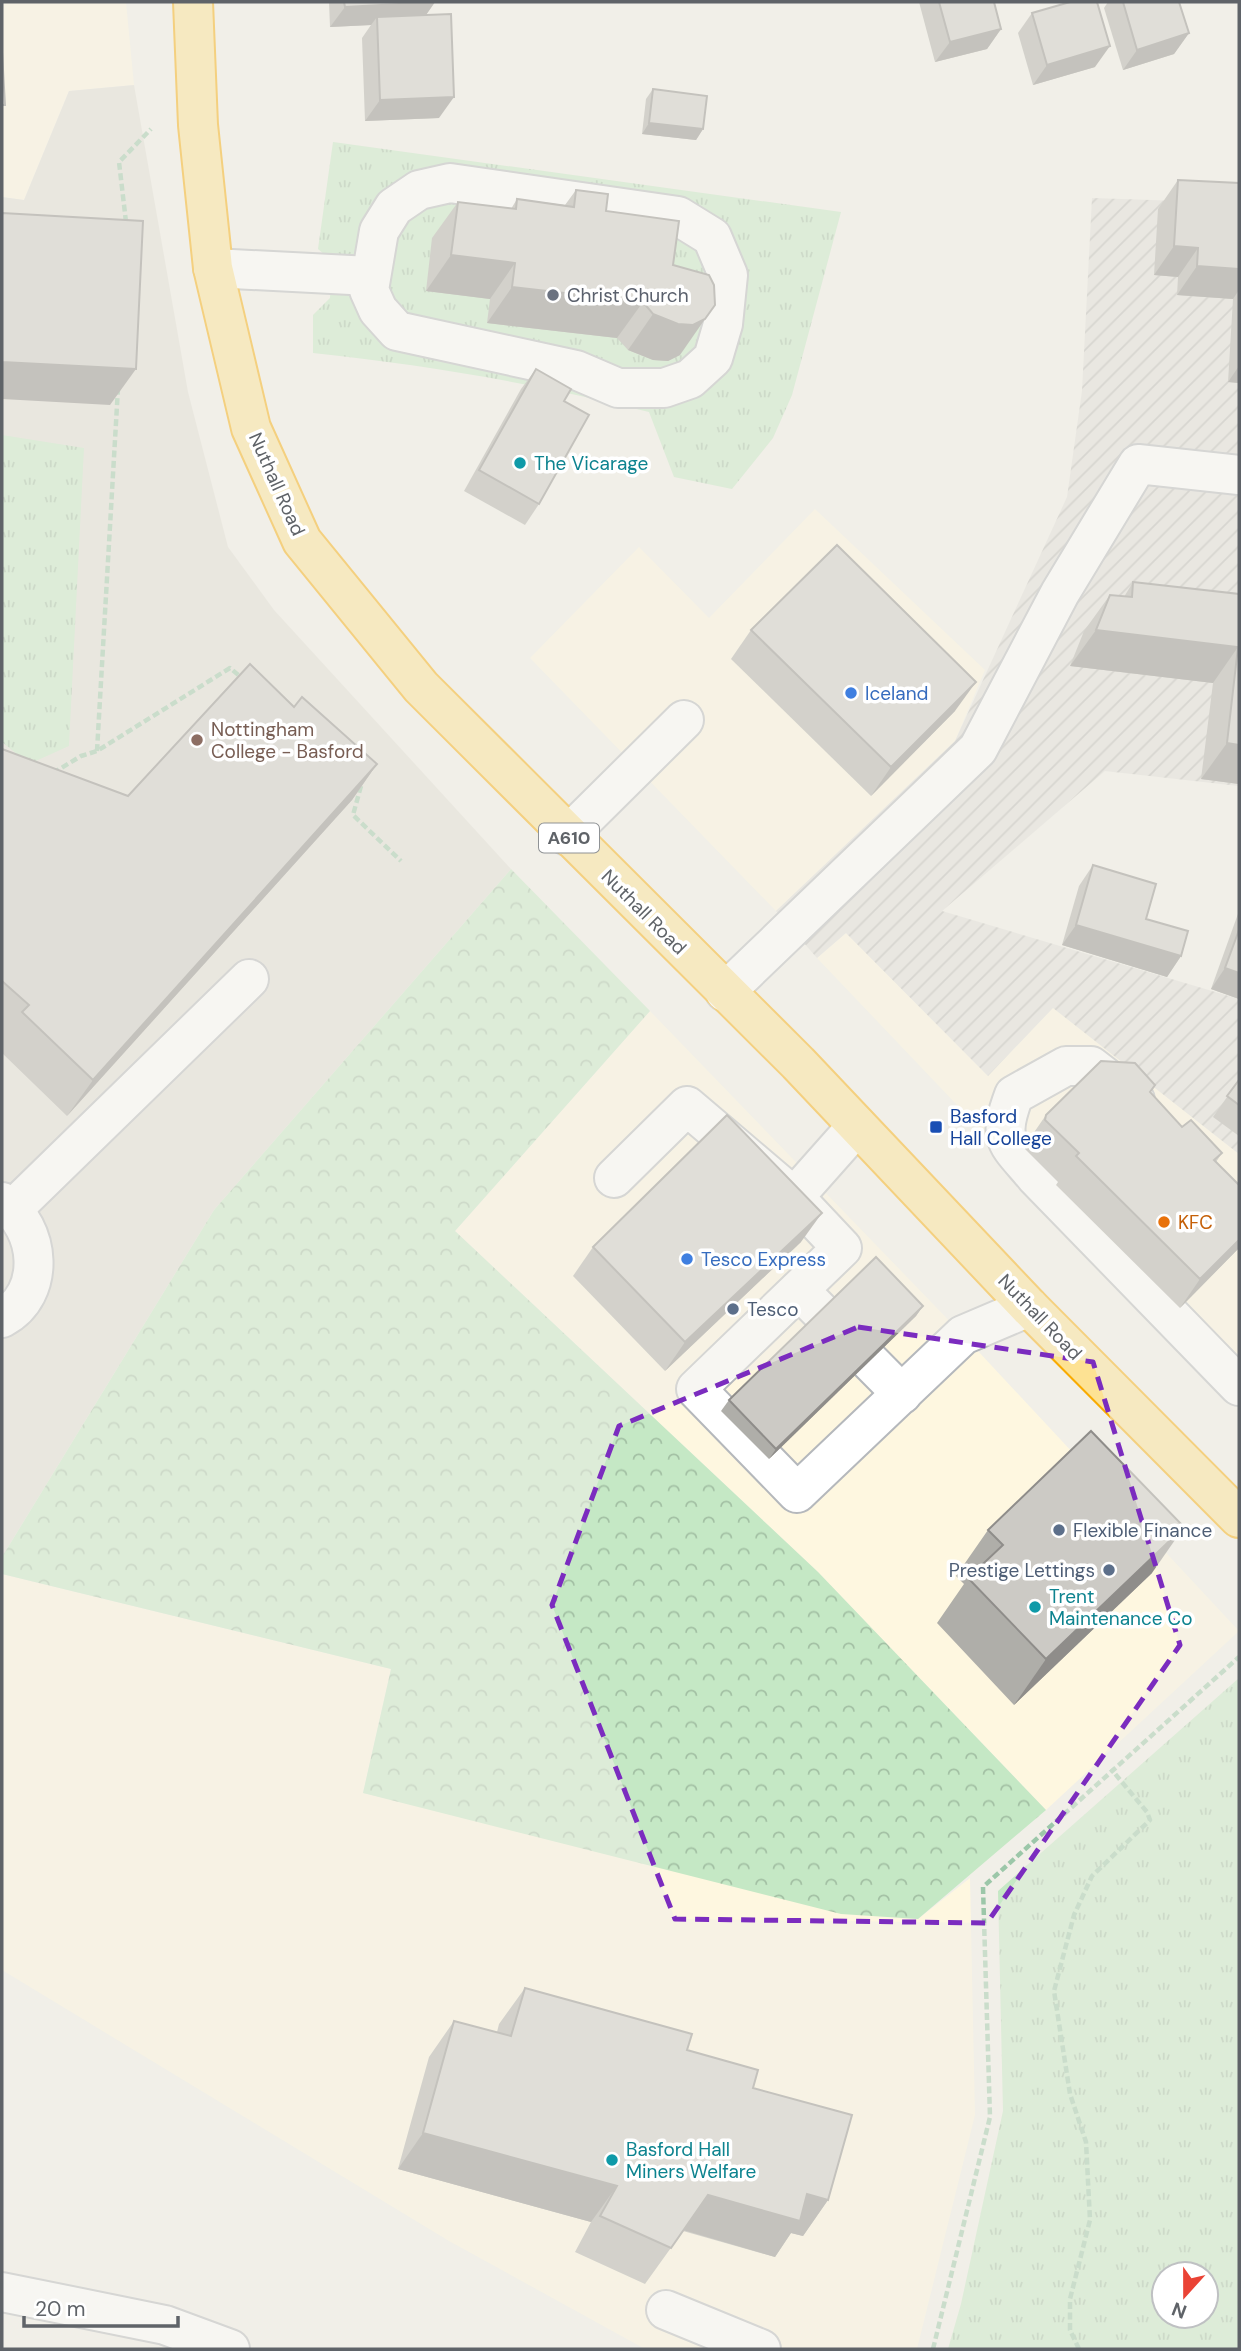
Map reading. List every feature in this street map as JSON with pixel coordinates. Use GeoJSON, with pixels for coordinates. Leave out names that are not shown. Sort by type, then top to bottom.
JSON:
{"type":"FeatureCollection","features":[{"type":"Feature","properties":{"kind":"highway","name":"Nuthall Road"},"geometry":{"type":"LineString","coordinates":[[193,2],[198,125],[213,268],[251,428],[302,541],[421,687],[857,1126],[1029,1307],[1239,1518]]}},
{"type":"Feature","properties":{"kind":"street"},"geometry":{"type":"LineString","coordinates":[[450,183],[678,216],[712,237],[728,275],[723,324],[712,358],[690,379],[664,388],[618,388],[576,370],[397,331],[378,310],[369,290],[370,276],[379,231],[394,207],[419,190],[450,183]]}},
{"type":"Feature","properties":{"kind":"street"},"geometry":{"type":"LineString","coordinates":[[213,268],[370,276]]}},
{"type":"Feature","properties":{"kind":"street"},"geometry":{"type":"LineString","coordinates":[[724,992],[978,749],[1060,593],[1138,464],[1239,475]]}},
{"type":"Feature","properties":{"kind":"street"},"geometry":{"type":"LineString","coordinates":[[567,835],[684,720]]}},
{"type":"Feature","properties":{"kind":"street"},"geometry":{"type":"LineString","coordinates":[[4,1320],[24,1298],[33,1275],[34,1251],[27,1228],[7,1205],[249,979]]}},
{"type":"Feature","properties":{"kind":"street"},"geometry":{"type":"LineString","coordinates":[[1159,1121],[1091,1066],[1066,1066],[1014,1095],[1003,1125],[1009,1145],[1036,1177],[1239,1386]]}},
{"type":"Feature","properties":{"kind":"street"},"geometry":{"type":"LineString","coordinates":[[614,1178],[687,1106],[794,1197],[842,1248],[696,1389],[797,1493],[963,1335],[1029,1307]]}},
{"type":"Feature","properties":{"kind":"street"},"geometry":{"type":"LineString","coordinates":[[794,1197],[857,1126]]}},
{"type":"Feature","properties":{"kind":"street"},"geometry":{"type":"LineString","coordinates":[[799,1290],[902,1394]]}},
{"type":"Feature","properties":{"kind":"street"},"geometry":{"type":"LineString","coordinates":[[2,2292],[165,2325],[230,2349]]}},
{"type":"Feature","properties":{"kind":"street"},"geometry":{"type":"LineString","coordinates":[[666,2310],[761,2349]]}},
{"type":"Feature","properties":{"kind":"path"},"geometry":{"type":"LineString","coordinates":[[126,224],[119,162],[197,81]]}},
{"type":"Feature","properties":{"kind":"path"},"geometry":{"type":"LineString","coordinates":[[97,751],[119,375]]}},
{"type":"Feature","properties":{"kind":"path"},"geometry":{"type":"LineString","coordinates":[[51,774],[81,756],[97,751],[230,668],[251,685]]}},
{"type":"Feature","properties":{"kind":"path"},"geometry":{"type":"LineString","coordinates":[[362,781],[353,815],[401,861]]}},
{"type":"Feature","properties":{"kind":"path"},"geometry":{"type":"LineString","coordinates":[[933,2349],[990,2118],[983,1887],[1111,1769],[1239,1657]]}},
{"type":"Feature","properties":{"kind":"path"},"geometry":{"type":"LineString","coordinates":[[1079,2349],[1070,2330],[1070,2299],[1090,2220],[1086,2141],[1070,2094],[1054,1991],[1074,1915],[1092,1876],[1150,1820],[1147,1812],[1111,1769]]}},
{"type":"Feature","properties":{"kind":"highlighted area"},"geometry":{"type":"Polygon","coordinates":[[[858,1327],[1093,1362],[1180,1645],[987,1923],[675,1919],[552,1605],[619,1426],[858,1327]]]}},
{"type":"Feature","properties":{"kind":"shaded area"},"geometry":{"type":"Polygon","coordinates":[[[2,2],[126,2],[134,85],[69,91],[24,200],[2,197],[2,2]]]}},
{"type":"Feature","properties":{"kind":"shaded area","name":"Nottingham College - Basford"},"geometry":{"type":"Polygon","coordinates":[[[134,85],[188,392],[228,547],[274,610],[511,869],[214,1210],[2,1557],[2,197],[24,200],[69,91],[134,85]]]}},
{"type":"Feature","properties":{"kind":"shaded area"},"geometry":{"type":"Polygon","coordinates":[[[1092,198],[1239,203],[1239,786],[1105,771],[942,911],[1239,999],[1239,1154],[1053,1008],[988,1076],[846,933],[817,958],[776,911],[955,741],[1067,497],[1082,391],[1092,198]]]}},
{"type":"Feature","properties":{"kind":"shaded area"},"geometry":{"type":"Polygon","coordinates":[[[815,509],[985,670],[955,741],[776,911],[530,658],[639,547],[709,618],[815,509]]]}},
{"type":"Feature","properties":{"kind":"shaded area"},"geometry":{"type":"Polygon","coordinates":[[[846,933],[988,1076],[1053,1007],[1239,1154],[1239,1401],[817,958],[846,933]]]}},
{"type":"Feature","properties":{"kind":"shaded area"},"geometry":{"type":"Polygon","coordinates":[[[650,1011],[963,1335],[1239,1631],[1046,1810],[818,1572],[455,1231],[650,1011]]]}},
{"type":"Feature","properties":{"kind":"shaded area"},"geometry":{"type":"Polygon","coordinates":[[[2,1574],[391,1669],[363,1793],[918,1919],[970,1878],[975,2115],[917,2349],[645,2349],[449,2241],[2,1970],[2,1574]]]}},
{"type":"Feature","properties":{"kind":"green space"},"geometry":{"type":"Polygon","coordinates":[[[333,142],[841,212],[792,395],[773,438],[732,489],[674,477],[649,412],[482,377],[313,353],[313,315],[330,298],[332,261],[318,249],[333,142]]]}},
{"type":"Feature","properties":{"kind":"green space"},"geometry":{"type":"Polygon","coordinates":[[[2,435],[84,448],[69,746],[29,764],[2,742],[2,435]]]}},
{"type":"Feature","properties":{"kind":"green space"},"geometry":{"type":"Polygon","coordinates":[[[511,869],[650,1011],[455,1231],[818,1572],[1046,1810],[918,1919],[841,1914],[363,1793],[391,1669],[2,1574],[2,1557],[214,1210],[511,869]]]}},
{"type":"Feature","properties":{"kind":"green space"},"geometry":{"type":"Polygon","coordinates":[[[1239,1678],[1239,2349],[948,2349],[961,2304],[1003,2111],[998,1891],[1239,1678]]]}},
{"type":"Feature","properties":{"kind":"building"},"geometry":{"type":"Polygon","coordinates":[[[344,2],[435,2],[345,7],[344,2]]]}},
{"type":"Feature","properties":{"kind":"building"},"geometry":{"type":"Polygon","coordinates":[[[939,2],[994,2],[1001,29],[950,42],[939,2]]]}},
{"type":"Feature","properties":{"kind":"building"},"geometry":{"type":"Polygon","coordinates":[[[1070,2],[1097,2],[1110,46],[1047,65],[1032,13],[1070,2]]]}},
{"type":"Feature","properties":{"kind":"building"},"geometry":{"type":"Polygon","coordinates":[[[1123,2],[1179,2],[1189,33],[1137,50],[1123,2]]]}},
{"type":"Feature","properties":{"kind":"building"},"geometry":{"type":"Polygon","coordinates":[[[451,14],[454,97],[380,100],[377,17],[451,14]]]}},
{"type":"Feature","properties":{"kind":"building"},"geometry":{"type":"Polygon","coordinates":[[[2,52],[5,105],[2,105],[2,52]]]}},
{"type":"Feature","properties":{"kind":"building"},"geometry":{"type":"Polygon","coordinates":[[[653,89],[707,96],[703,129],[649,123],[653,89]]]}},
{"type":"Feature","properties":{"kind":"building"},"geometry":{"type":"Polygon","coordinates":[[[1178,180],[1239,183],[1239,269],[1197,266],[1198,248],[1174,246],[1178,180]]]}},
{"type":"Feature","properties":{"kind":"building"},"geometry":{"type":"Polygon","coordinates":[[[576,190],[608,194],[606,211],[679,221],[673,265],[709,275],[714,285],[715,305],[705,319],[693,325],[678,324],[653,314],[643,302],[512,287],[515,263],[451,255],[458,202],[516,209],[517,199],[574,207],[576,190]]]}},
{"type":"Feature","properties":{"kind":"building"},"geometry":{"type":"Polygon","coordinates":[[[2,213],[143,221],[136,369],[2,362],[2,213]]]}},
{"type":"Feature","properties":{"kind":"building","name":"The Vicarage"},"geometry":{"type":"Polygon","coordinates":[[[536,369],[571,389],[564,401],[589,415],[539,504],[479,470],[536,369]]]}},
{"type":"Feature","properties":{"kind":"building","name":"Iceland"},"geometry":{"type":"Polygon","coordinates":[[[837,545],[976,682],[891,767],[751,630],[837,545]]]}},
{"type":"Feature","properties":{"kind":"building"},"geometry":{"type":"Polygon","coordinates":[[[1133,582],[1239,594],[1239,745],[1227,743],[1238,647],[1096,630],[1110,595],[1132,597],[1133,582]]]}},
{"type":"Feature","properties":{"kind":"building"},"geometry":{"type":"Polygon","coordinates":[[[250,664],[294,707],[302,697],[377,764],[93,1080],[22,1012],[29,1005],[2,981],[2,749],[128,796],[250,664]]]}},
{"type":"Feature","properties":{"kind":"building"},"geometry":{"type":"Polygon","coordinates":[[[1093,865],[1156,884],[1146,919],[1188,931],[1181,956],[1076,925],[1093,865]]]}},
{"type":"Feature","properties":{"kind":"building"},"geometry":{"type":"Polygon","coordinates":[[[1239,930],[1239,973],[1225,968],[1239,930]]]}},
{"type":"Feature","properties":{"kind":"building"},"geometry":{"type":"Polygon","coordinates":[[[1101,1061],[1135,1063],[1155,1085],[1150,1092],[1182,1127],[1191,1120],[1222,1153],[1214,1160],[1239,1185],[1239,1240],[1200,1279],[1076,1156],[1079,1153],[1045,1120],[1046,1115],[1101,1061]]]}},
{"type":"Feature","properties":{"kind":"building"},"geometry":{"type":"Polygon","coordinates":[[[1239,1080],[1239,1105],[1227,1096],[1239,1080]]]}},
{"type":"Feature","properties":{"kind":"building","name":"Tesco Express"},"geometry":{"type":"Polygon","coordinates":[[[727,1115],[822,1213],[685,1342],[593,1247],[727,1115]]]}},
{"type":"Feature","properties":{"kind":"building"},"geometry":{"type":"Polygon","coordinates":[[[876,1257],[923,1306],[776,1449],[729,1400],[876,1257]]]}},
{"type":"Feature","properties":{"kind":"building","name":"Trent Maintenance Co"},"geometry":{"type":"Polygon","coordinates":[[[1091,1431],[1184,1527],[1046,1659],[968,1578],[1003,1545],[988,1530],[1091,1431]]]}},
{"type":"Feature","properties":{"kind":"building","name":"Basford Hall Miners Welfare"},"geometry":{"type":"Polygon","coordinates":[[[525,1988],[692,2034],[687,2050],[758,2070],[753,2088],[852,2115],[828,2200],[807,2194],[800,2221],[708,2195],[671,2248],[600,2216],[617,2186],[423,2133],[454,2021],[511,2036],[525,1988]]]}},
{"type":"Feature","properties":{"kind":"place","name":"Christ Church"},"geometry":{"type":"Point","coordinates":[553,295]}},
{"type":"Feature","properties":{"kind":"place","name":"The Vicarage"},"geometry":{"type":"Point","coordinates":[520,463]}},
{"type":"Feature","properties":{"kind":"place","name":"Iceland"},"geometry":{"type":"Point","coordinates":[851,693]}},
{"type":"Feature","properties":{"kind":"place","name":"Nottingham College - Basford"},"geometry":{"type":"Point","coordinates":[197,740]}},
{"type":"Feature","properties":{"kind":"place","name":"Basford Hall College"},"geometry":{"type":"Point","coordinates":[936,1127]}},
{"type":"Feature","properties":{"kind":"place","name":"KFC"},"geometry":{"type":"Point","coordinates":[1164,1222]}},
{"type":"Feature","properties":{"kind":"place","name":"Tesco Express"},"geometry":{"type":"Point","coordinates":[687,1259]}},
{"type":"Feature","properties":{"kind":"place","name":"Tesco"},"geometry":{"type":"Point","coordinates":[733,1309]}},
{"type":"Feature","properties":{"kind":"place","name":"Flexible Finance"},"geometry":{"type":"Point","coordinates":[1059,1530]}},
{"type":"Feature","properties":{"kind":"place","name":"Prestige Lettings"},"geometry":{"type":"Point","coordinates":[1109,1570]}},
{"type":"Feature","properties":{"kind":"place","name":"Trent Maintenance Co"},"geometry":{"type":"Point","coordinates":[1035,1607]}},
{"type":"Feature","properties":{"kind":"place","name":"Basford Hall Miners Welfare"},"geometry":{"type":"Point","coordinates":[612,2160]}}]}
